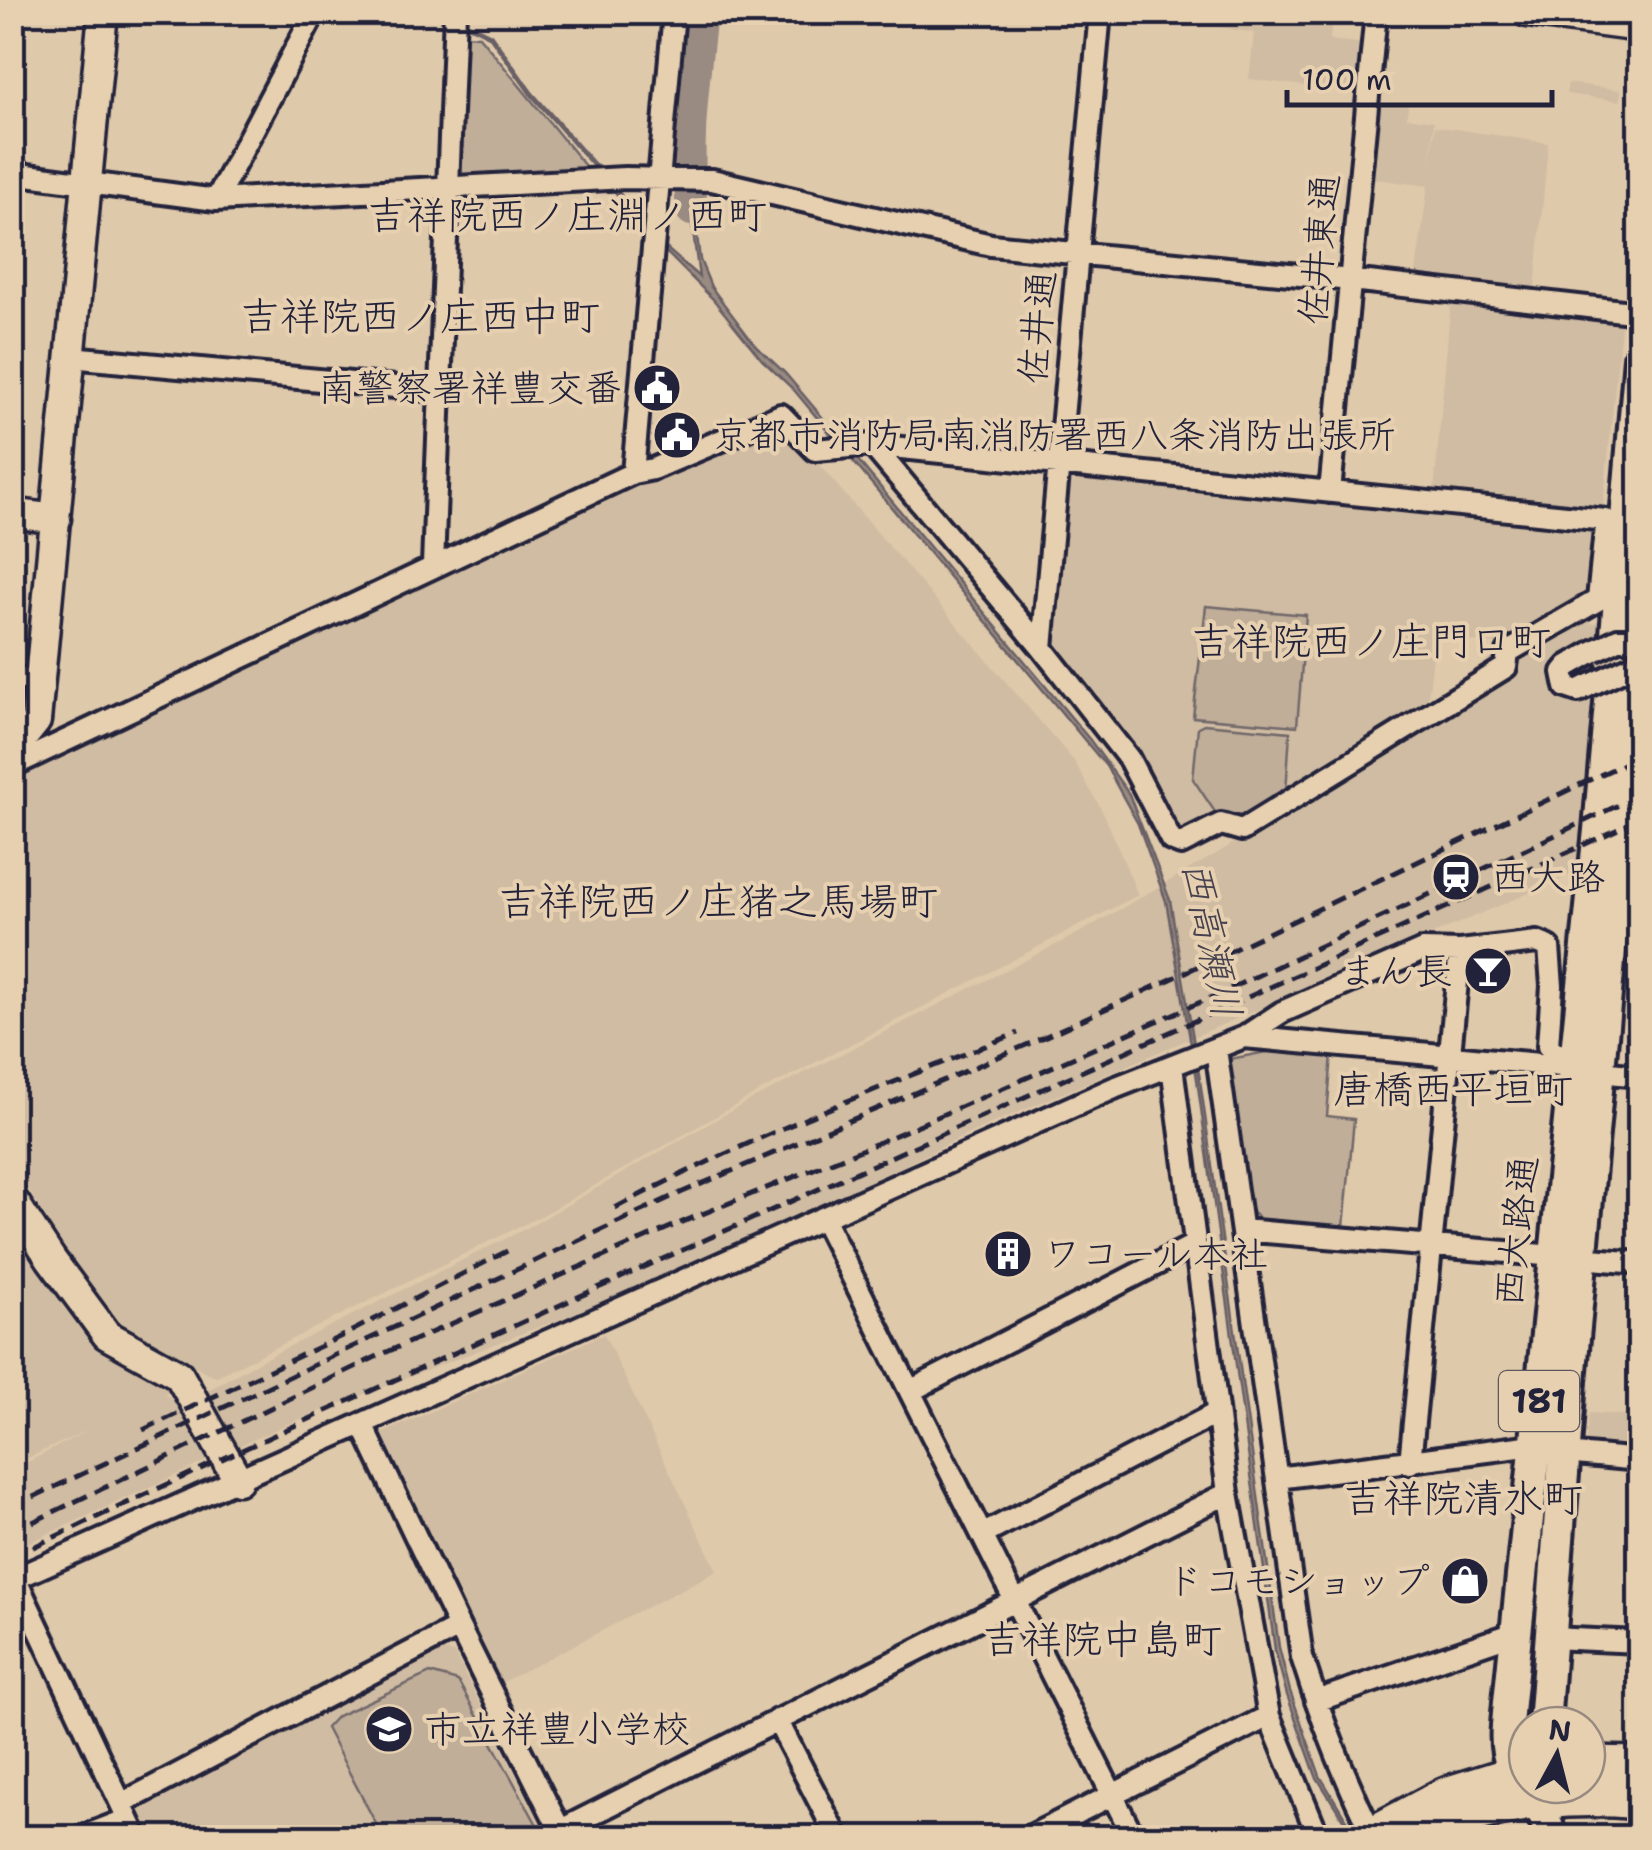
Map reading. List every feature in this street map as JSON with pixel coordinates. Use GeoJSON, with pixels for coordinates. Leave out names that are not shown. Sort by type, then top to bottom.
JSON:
{"type":"FeatureCollection","features":[{"type":"Feature","properties":{"kind":"highway"},"geometry":{"type":"LineString","coordinates":[[1607,1764],[1640,1765]]}},
{"type":"Feature","properties":{"kind":"highway"},"geometry":{"type":"LineString","coordinates":[[1371,1836],[1446,1796],[1507,1786]]}},
{"type":"Feature","properties":{"kind":"highway"},"geometry":{"type":"LineString","coordinates":[[1416,1838],[1507,1795]]}},
{"type":"Feature","properties":{"kind":"highway"},"geometry":{"type":"LineString","coordinates":[[1607,1800],[1640,1801]]}},
{"type":"Feature","properties":{"kind":"main road","name":"西大路通"},"geometry":{"type":"LineString","coordinates":[[1587,1070],[1599,830],[1640,358]]}},
{"type":"Feature","properties":{"kind":"main road","name":"西大路通"},"geometry":{"type":"LineString","coordinates":[[1509,1705],[1534,1445],[1567,1257],[1640,628]]}},
{"type":"Feature","properties":{"kind":"main road","name":"西大路通"},"geometry":{"type":"LineString","coordinates":[[1545,1705],[1566,1452],[1567,1257]]}},
{"type":"Feature","properties":{"kind":"main road","name":"西大路通"},"geometry":{"type":"LineString","coordinates":[[1539,1805],[1551,1838]]}},
{"type":"Feature","properties":{"kind":"street"},"geometry":{"type":"LineString","coordinates":[[12,751],[36,721],[26,679],[56,519],[104,12]]}},
{"type":"Feature","properties":{"kind":"street"},"geometry":{"type":"LineString","coordinates":[[633,473],[656,220],[664,179],[674,12]]}},
{"type":"Feature","properties":{"kind":"street","name":"佐井通"},"geometry":{"type":"LineString","coordinates":[[1042,648],[1100,12]]}},
{"type":"Feature","properties":{"kind":"street","name":"佐井東通"},"geometry":{"type":"LineString","coordinates":[[1330,492],[1376,12]]}},
{"type":"Feature","properties":{"kind":"street"},"geometry":{"type":"LineString","coordinates":[[1528,12],[1640,27]]}},
{"type":"Feature","properties":{"kind":"street"},"geometry":{"type":"LineString","coordinates":[[216,200],[314,14]]}},
{"type":"Feature","properties":{"kind":"street"},"geometry":{"type":"LineString","coordinates":[[433,565],[454,22]]}},
{"type":"Feature","properties":{"kind":"street"},"geometry":{"type":"LineString","coordinates":[[12,172],[216,200],[626,178],[706,180],[991,246],[1351,280],[1640,313]]}},
{"type":"Feature","properties":{"kind":"street"},"geometry":{"type":"LineString","coordinates":[[70,357],[439,391]]}},
{"type":"Feature","properties":{"kind":"street"},"geometry":{"type":"LineString","coordinates":[[12,766],[633,473],[653,469],[781,415],[815,450],[872,446],[1606,520],[1598,600],[1508,652],[1506,667],[1242,830],[1221,824],[1181,844],[1171,840],[1129,759],[1042,648],[872,446]]}},
{"type":"Feature","properties":{"kind":"street"},"geometry":{"type":"LineString","coordinates":[[12,513],[56,519]]}},
{"type":"Feature","properties":{"kind":"street"},"geometry":{"type":"LineString","coordinates":[[1640,640],[1618,639],[1568,666],[1563,672],[1566,687],[1578,691],[1640,662]]}},
{"type":"Feature","properties":{"kind":"street"},"geometry":{"type":"LineString","coordinates":[[128,1820],[14,1579],[1114,1088],[1244,1037],[1282,1012],[1423,950],[1460,951],[1537,942],[1549,947],[1552,986],[1548,1046],[1587,1070]]}},
{"type":"Feature","properties":{"kind":"street"},"geometry":{"type":"LineString","coordinates":[[1410,1463],[1460,951]]}},
{"type":"Feature","properties":{"kind":"street"},"geometry":{"type":"LineString","coordinates":[[1244,1037],[1640,1076]]}},
{"type":"Feature","properties":{"kind":"street"},"geometry":{"type":"LineString","coordinates":[[1216,1049],[1302,1657],[1371,1836]]}},
{"type":"Feature","properties":{"kind":"street"},"geometry":{"type":"LineString","coordinates":[[1172,1066],[1228,1493],[1269,1716],[1320,1838]]}},
{"type":"Feature","properties":{"kind":"street"},"geometry":{"type":"LineString","coordinates":[[12,1198],[51,1260],[107,1334],[179,1375],[238,1480]]}},
{"type":"Feature","properties":{"kind":"street"},"geometry":{"type":"LineString","coordinates":[[824,1220],[1134,1838]]}},
{"type":"Feature","properties":{"kind":"street"},"geometry":{"type":"LineString","coordinates":[[1242,1230],[1640,1263]]}},
{"type":"Feature","properties":{"kind":"street"},"geometry":{"type":"LineString","coordinates":[[910,1391],[1194,1245]]}},
{"type":"Feature","properties":{"kind":"street"},"geometry":{"type":"LineString","coordinates":[[982,1535],[1217,1413]]}},
{"type":"Feature","properties":{"kind":"street"},"geometry":{"type":"LineString","coordinates":[[363,1426],[556,1835],[1228,1493]]}},
{"type":"Feature","properties":{"kind":"street"},"geometry":{"type":"LineString","coordinates":[[1277,1478],[1534,1445]]}},
{"type":"Feature","properties":{"kind":"street"},"geometry":{"type":"LineString","coordinates":[[1566,1452],[1640,1460]]}},
{"type":"Feature","properties":{"kind":"street"},"geometry":{"type":"LineString","coordinates":[[79,1838],[128,1820],[458,1627]]}},
{"type":"Feature","properties":{"kind":"street"},"geometry":{"type":"LineString","coordinates":[[1316,1701],[1514,1633]]}},
{"type":"Feature","properties":{"kind":"street"},"geometry":{"type":"LineString","coordinates":[[1550,1638],[1640,1642]]}},
{"type":"Feature","properties":{"kind":"street"},"geometry":{"type":"LineString","coordinates":[[1027,1838],[1269,1716]]}},
{"type":"Feature","properties":{"kind":"street"},"geometry":{"type":"LineString","coordinates":[[777,1720],[838,1838]]}},
{"type":"Feature","properties":{"kind":"shaded area"},"geometry":{"type":"Polygon","coordinates":[[[1196,13],[1333,13],[1330,40],[1368,44],[1362,93],[1249,79],[1254,33],[1194,23],[1196,13]]]}},
{"type":"Feature","properties":{"kind":"shaded area"},"geometry":{"type":"Polygon","coordinates":[[[463,35],[479,36],[589,171],[462,181],[454,172],[463,35]]]}},
{"type":"Feature","properties":{"kind":"shaded area"},"geometry":{"type":"Polygon","coordinates":[[[1568,83],[1621,90],[1620,101],[1566,94],[1568,83]]]}},
{"type":"Feature","properties":{"kind":"shaded area"},"geometry":{"type":"Polygon","coordinates":[[[1373,102],[1408,105],[1407,117],[1434,121],[1430,169],[1435,126],[1548,143],[1535,291],[1415,279],[1428,186],[1367,178],[1373,102]]]}},
{"type":"Feature","properties":{"kind":"shaded area"},"geometry":{"type":"Polygon","coordinates":[[[687,186],[691,187],[700,260],[711,287],[755,345],[785,373],[1090,740],[1129,794],[1170,900],[1200,1080],[1279,1647],[1320,1776],[1357,1837],[1316,1776],[1275,1650],[1197,1079],[1166,901],[1138,824],[1106,766],[794,390],[762,360],[713,299],[665,251],[665,247],[699,277],[687,186]]]}},
{"type":"Feature","properties":{"kind":"shaded area"},"geometry":{"type":"Polygon","coordinates":[[[1451,299],[1622,316],[1603,509],[1434,491],[1451,299]]]}},
{"type":"Feature","properties":{"kind":"shaded area"},"geometry":{"type":"Polygon","coordinates":[[[764,426],[785,429],[798,440],[1074,761],[1104,814],[1138,895],[755,1094],[543,1215],[215,1377],[120,1324],[90,1290],[13,1164],[13,781],[764,426]]]}},
{"type":"Feature","properties":{"kind":"shaded area"},"geometry":{"type":"Polygon","coordinates":[[[1074,472],[1599,527],[1593,591],[1501,644],[1435,638],[1427,708],[1241,822],[1173,836],[1049,643],[1067,478],[1074,472]]]}},
{"type":"Feature","properties":{"kind":"shaded area"},"geometry":{"type":"Polygon","coordinates":[[[1639,599],[1639,841],[1564,878],[975,1131],[697,1266],[285,1425],[13,1550],[13,1470],[90,1429],[13,1465],[12,1217],[97,1340],[172,1389],[164,1394],[181,1405],[260,1361],[527,1228],[745,1103],[1077,934],[1221,851],[1408,732],[1513,654],[1587,617],[1592,624],[1639,599]]]}},
{"type":"Feature","properties":{"kind":"shaded area"},"geometry":{"type":"Polygon","coordinates":[[[1206,606],[1306,615],[1297,726],[1193,717],[1206,606]]]}},
{"type":"Feature","properties":{"kind":"shaded area"},"geometry":{"type":"Polygon","coordinates":[[[1204,724],[1290,732],[1286,792],[1244,819],[1217,815],[1193,779],[1198,727],[1204,724]]]}},
{"type":"Feature","properties":{"kind":"shaded area"},"geometry":{"type":"Polygon","coordinates":[[[1282,1049],[1332,1054],[1327,1116],[1354,1119],[1344,1227],[1260,1219],[1250,1211],[1230,1059],[1282,1049]]]}},
{"type":"Feature","properties":{"kind":"shaded area"},"geometry":{"type":"Polygon","coordinates":[[[604,1334],[717,1571],[499,1684],[376,1436],[604,1334]]]}},
{"type":"Feature","properties":{"kind":"shaded area"},"geometry":{"type":"Polygon","coordinates":[[[1589,1413],[1639,1416],[1639,1450],[1585,1448],[1589,1413]]]}},
{"type":"Feature","properties":{"kind":"shaded area","name":"市立祥豊小学校"},"geometry":{"type":"Polygon","coordinates":[[[438,1650],[454,1653],[540,1822],[536,1833],[527,1838],[146,1838],[135,1815],[139,1806],[438,1650]]]}},
{"type":"Feature","properties":{"kind":"shaded area"},"geometry":{"type":"Polygon","coordinates":[[[430,1673],[458,1681],[536,1823],[532,1832],[520,1838],[383,1837],[326,1728],[337,1716],[430,1673]]]}},
{"type":"Feature","properties":{"kind":"waterway"},"geometry":{"type":"LineString","coordinates":[[422,12],[449,17]]}},
{"type":"Feature","properties":{"kind":"waterway","name":"西高瀬川"},"geometry":{"type":"LineString","coordinates":[[692,210],[690,136],[701,12]]}},
{"type":"Feature","properties":{"kind":"waterway"},"geometry":{"type":"LineString","coordinates":[[459,20],[490,35],[531,93],[599,171]]}},
{"type":"Feature","properties":{"kind":"waterway"},"geometry":{"type":"LineString","coordinates":[[609,183],[648,228]]}},
{"type":"Feature","properties":{"kind":"railway"},"geometry":{"type":"LineString","coordinates":[[12,1507],[671,1197],[1167,981],[1640,756]]}},
{"type":"Feature","properties":{"kind":"railway"},"geometry":{"type":"LineString","coordinates":[[12,1532],[378,1356],[1210,998],[1640,795]]}},
{"type":"Feature","properties":{"kind":"railway"},"geometry":{"type":"LineString","coordinates":[[12,1557],[1640,819]]}},
{"type":"Feature","properties":{"kind":"railway"},"geometry":{"type":"LineString","coordinates":[[615,1208],[764,1137],[1018,1033]]}},
{"type":"Feature","properties":{"kind":"railway"},"geometry":{"type":"LineString","coordinates":[[143,1430],[346,1334],[511,1249]]}},
{"type":"Feature","properties":{"kind":"place","name":"南警察署祥豊交番"},"geometry":{"type":"Point","coordinates":[657,388]}},
{"type":"Feature","properties":{"kind":"place","name":"京都市消防局南消防署西八条消防出張所"},"geometry":{"type":"Point","coordinates":[677,435]}},
{"type":"Feature","properties":{"kind":"place","name":"西大路"},"geometry":{"type":"Point","coordinates":[1456,877]}},
{"type":"Feature","properties":{"kind":"place","name":"まん長"},"geometry":{"type":"Point","coordinates":[1488,971]}},
{"type":"Feature","properties":{"kind":"place","name":"ワコール本社"},"geometry":{"type":"Point","coordinates":[1008,1254]}},
{"type":"Feature","properties":{"kind":"place","name":"ドコモショップ"},"geometry":{"type":"Point","coordinates":[1465,1581]}},
{"type":"Feature","properties":{"kind":"place","name":"市立祥豊小学校"},"geometry":{"type":"Point","coordinates":[389,1729]}},
{"type":"Feature","properties":{"kind":"district","name":"吉祥院西ノ庄淵ノ西町"},"geometry":{"type":"Point","coordinates":[567,215]}},
{"type":"Feature","properties":{"kind":"district","name":"吉祥院西ノ庄西中町"},"geometry":{"type":"Point","coordinates":[420,316]}},
{"type":"Feature","properties":{"kind":"district","name":"吉祥院西ノ庄門口町"},"geometry":{"type":"Point","coordinates":[1371,641]}},
{"type":"Feature","properties":{"kind":"district","name":"吉祥院西ノ庄猪之馬場町"},"geometry":{"type":"Point","coordinates":[718,901]}},
{"type":"Feature","properties":{"kind":"district","name":"唐橋西平垣町"},"geometry":{"type":"Point","coordinates":[1453,1089]}},
{"type":"Feature","properties":{"kind":"district","name":"吉祥院清水町"},"geometry":{"type":"Point","coordinates":[1463,1498]}},
{"type":"Feature","properties":{"kind":"district","name":"吉祥院中島町"},"geometry":{"type":"Point","coordinates":[1102,1639]}}]}
